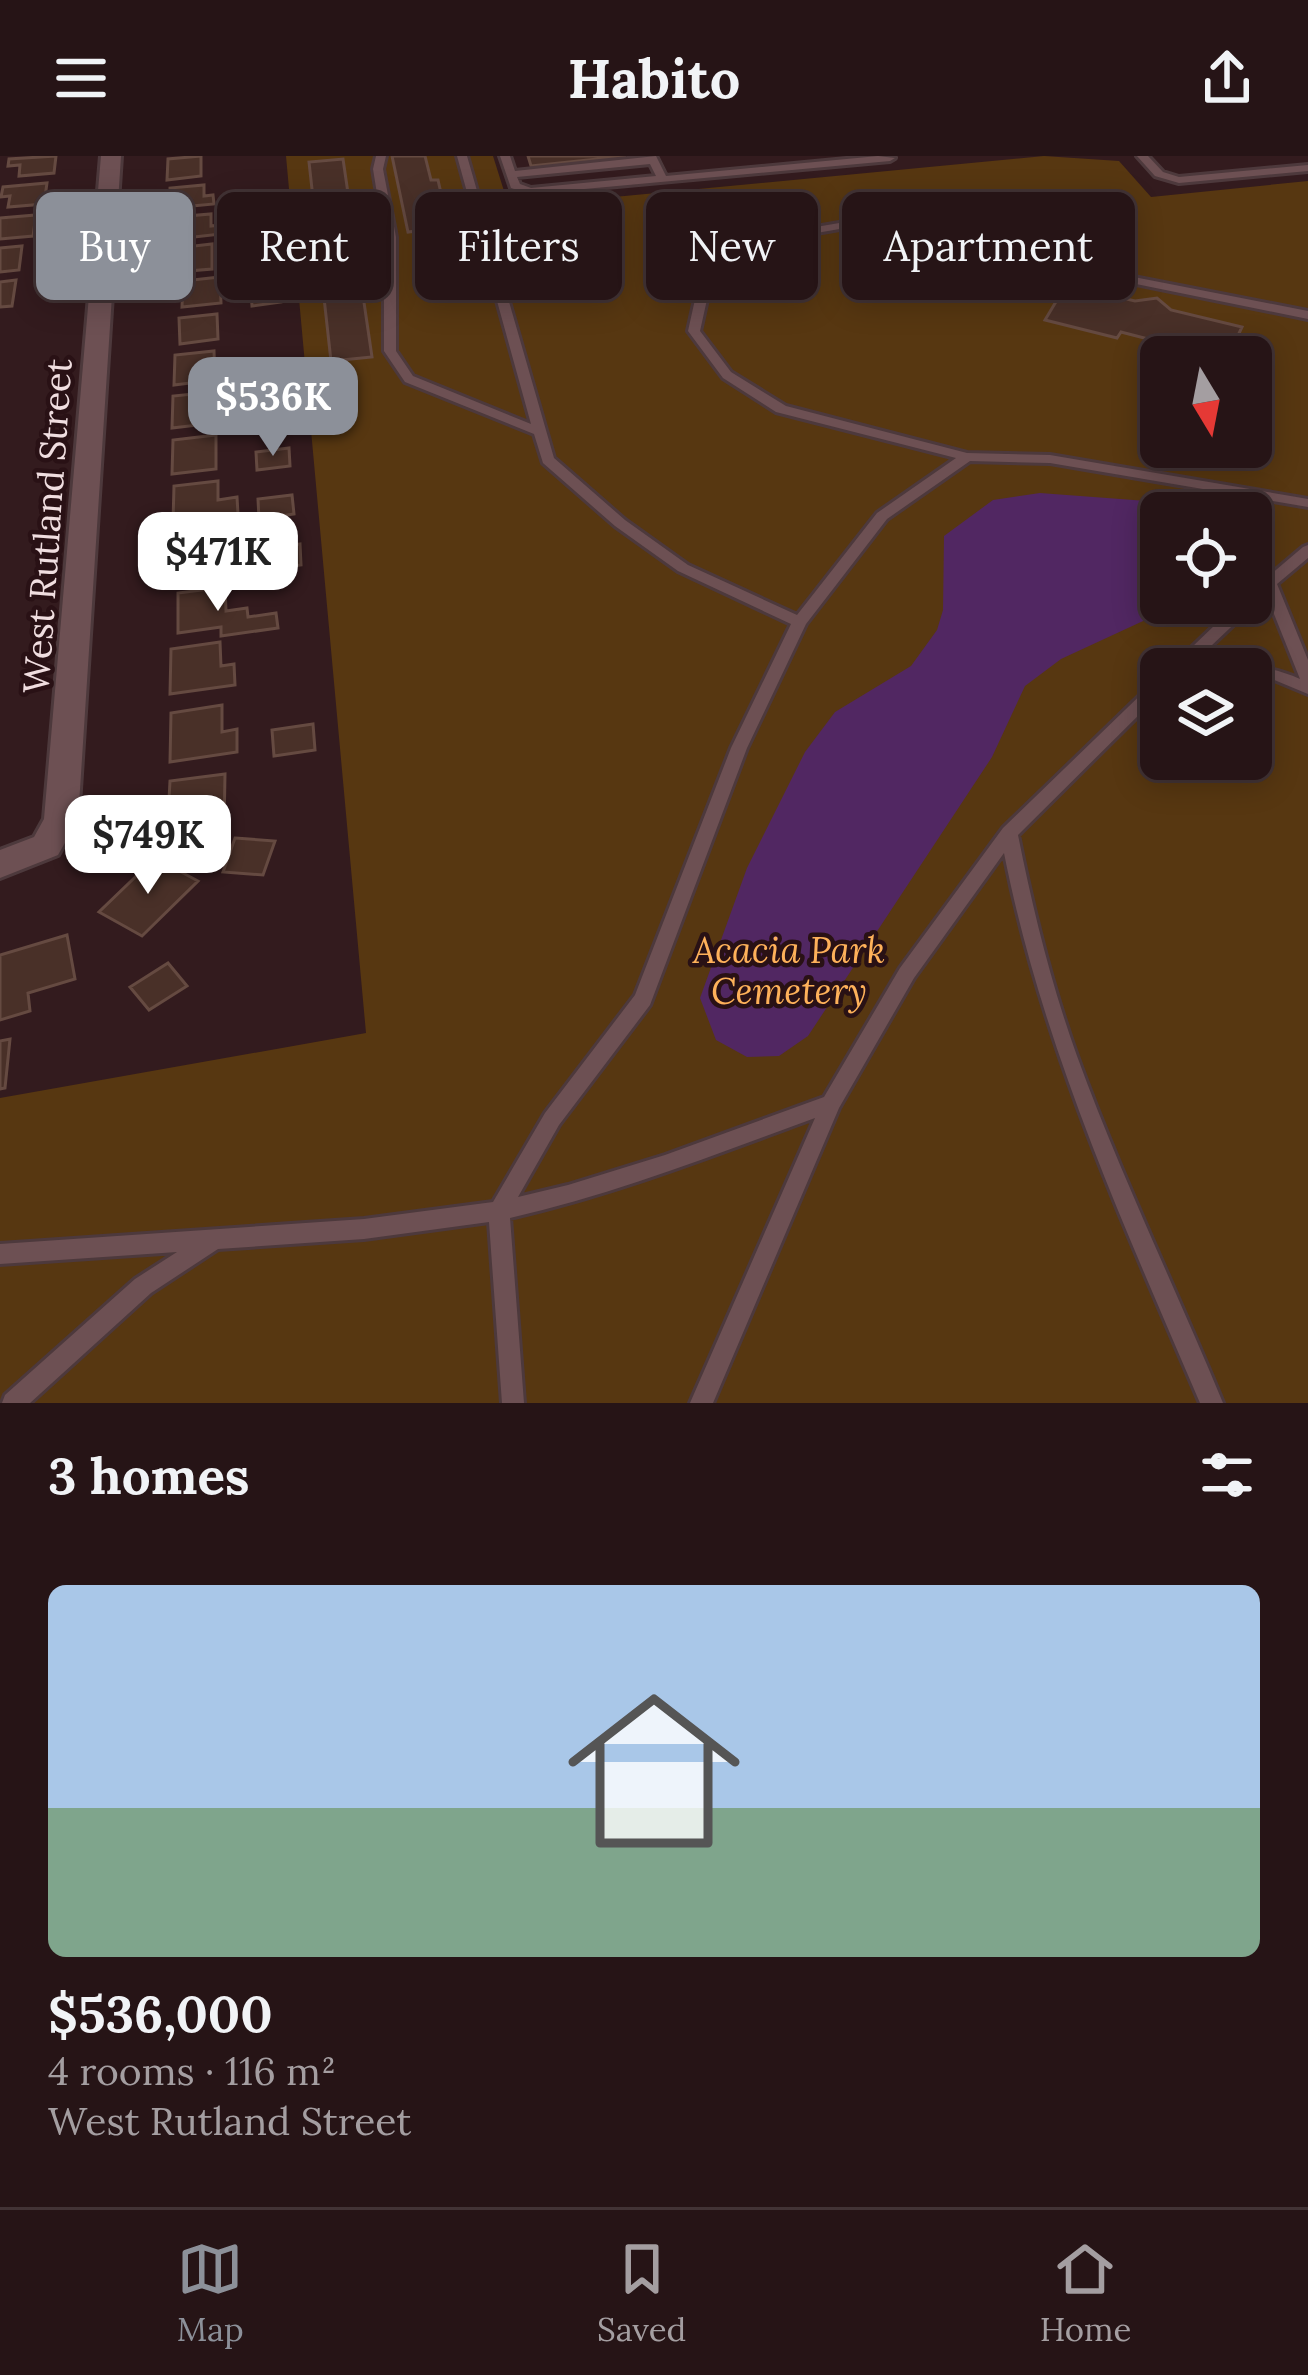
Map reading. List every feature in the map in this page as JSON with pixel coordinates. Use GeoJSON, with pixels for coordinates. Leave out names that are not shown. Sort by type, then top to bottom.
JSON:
{"type":"FeatureCollection","features":[{"type":"Feature","properties":{"kind":"street","name":"West Rutland Street"},"geometry":{"type":"LineString","coordinates":[[0,865],[46,846],[61,820],[111,156]]}},
{"type":"Feature","properties":{"kind":"lane"},"geometry":{"type":"LineString","coordinates":[[381,156],[378,169],[390,237],[390,351],[409,379],[540,432]]}},
{"type":"Feature","properties":{"kind":"lane"},"geometry":{"type":"LineString","coordinates":[[462,156],[548,460],[620,523],[683,568],[799,622]]}},
{"type":"Feature","properties":{"kind":"lane"},"geometry":{"type":"LineString","coordinates":[[505,156],[515,186],[530,191],[910,156]]}},
{"type":"Feature","properties":{"kind":"lane"},"geometry":{"type":"LineString","coordinates":[[1142,156],[1160,174],[1179,180],[1308,168]]}},
{"type":"Feature","properties":{"kind":"lane"},"geometry":{"type":"LineString","coordinates":[[511,175],[652,159],[662,178]]}},
{"type":"Feature","properties":{"kind":"lane"},"geometry":{"type":"LineString","coordinates":[[1308,315],[1097,273],[909,224],[851,224],[773,237],[722,265],[702,295],[694,331],[727,375],[781,409],[967,457],[1050,459],[1308,503]]}},
{"type":"Feature","properties":{"kind":"lane"},"geometry":{"type":"LineString","coordinates":[[513,1403],[499,1211],[552,1119],[643,999],[739,748],[799,622],[882,516],[967,457]]}},
{"type":"Feature","properties":{"kind":"lane"},"geometry":{"type":"LineString","coordinates":[[1272,580],[1308,550]]}},
{"type":"Feature","properties":{"kind":"lane"},"geometry":{"type":"LineString","coordinates":[[1272,589],[1308,679]]}},
{"type":"Feature","properties":{"kind":"lane"},"geometry":{"type":"LineString","coordinates":[[1199,648],[1225,624]]}},
{"type":"Feature","properties":{"kind":"lane"},"geometry":{"type":"LineString","coordinates":[[1272,674],[1308,689]]}},
{"type":"Feature","properties":{"kind":"lane"},"geometry":{"type":"LineString","coordinates":[[700,1403],[830,1103],[908,973],[1010,833],[1140,705]]}},
{"type":"Feature","properties":{"kind":"lane"},"geometry":{"type":"LineString","coordinates":[[1010,833],[1022,909],[1044,995],[1103,1151],[1212,1403]]}},
{"type":"Feature","properties":{"kind":"lane"},"geometry":{"type":"LineString","coordinates":[[0,1254],[364,1228],[499,1211],[646,1171],[830,1103]]}},
{"type":"Feature","properties":{"kind":"lane"},"geometry":{"type":"LineString","coordinates":[[13,1403],[143,1286],[218,1237]]}},
{"type":"Feature","properties":{"kind":"green space","name":"Acacia Park Cemetery"},"geometry":{"type":"Polygon","coordinates":[[[286,156],[493,156],[504,192],[415,192],[415,300],[622,300],[622,196],[646,194],[646,300],[818,300],[818,192],[666,192],[1044,156],[1119,161],[1151,197],[1308,181],[1308,1403],[0,1403],[0,1098],[366,1033],[299,300],[391,300],[391,192],[289,192],[286,156]]]}},
{"type":"Feature","properties":{"kind":"shaded area"},"geometry":{"type":"Polygon","coordinates":[[[1040,493],[1140,500],[1140,622],[1061,659],[1025,686],[992,757],[808,1036],[779,1056],[747,1057],[716,1040],[700,998],[747,868],[805,752],[835,712],[911,666],[937,630],[943,610],[944,536],[993,500],[1040,493]]]}},
{"type":"Feature","properties":{"kind":"building"},"geometry":{"type":"Polygon","coordinates":[[[56,156],[54,173],[19,176],[20,165],[8,166],[9,159],[56,156]]]}},
{"type":"Feature","properties":{"kind":"building"},"geometry":{"type":"Polygon","coordinates":[[[201,156],[201,176],[167,180],[168,159],[201,156]]]}},
{"type":"Feature","properties":{"kind":"building"},"geometry":{"type":"Polygon","coordinates":[[[392,156],[425,156],[431,180],[438,180],[441,192],[415,192],[415,231],[408,232],[392,156]]]}},
{"type":"Feature","properties":{"kind":"building"},"geometry":{"type":"Polygon","coordinates":[[[528,156],[626,156],[531,166],[528,156]]]}},
{"type":"Feature","properties":{"kind":"building"},"geometry":{"type":"Polygon","coordinates":[[[343,159],[348,192],[312,192],[309,162],[343,159]]]}},
{"type":"Feature","properties":{"kind":"building"},"geometry":{"type":"Polygon","coordinates":[[[47,183],[46,192],[36,192],[36,205],[8,207],[10,196],[1,197],[3,187],[47,183]]]}},
{"type":"Feature","properties":{"kind":"building"},"geometry":{"type":"Polygon","coordinates":[[[204,185],[204,196],[213,195],[214,204],[193,206],[193,192],[170,192],[170,188],[204,185]]]}},
{"type":"Feature","properties":{"kind":"building"},"geometry":{"type":"Polygon","coordinates":[[[211,214],[217,234],[193,237],[193,216],[211,214]]]}},
{"type":"Feature","properties":{"kind":"building"},"geometry":{"type":"Polygon","coordinates":[[[36,215],[33,236],[0,239],[0,218],[36,215]]]}},
{"type":"Feature","properties":{"kind":"building"},"geometry":{"type":"Polygon","coordinates":[[[212,244],[212,269],[193,271],[193,246],[212,244]]]}},
{"type":"Feature","properties":{"kind":"building"},"geometry":{"type":"Polygon","coordinates":[[[22,246],[19,270],[0,272],[0,248],[22,246]]]}},
{"type":"Feature","properties":{"kind":"building"},"geometry":{"type":"Polygon","coordinates":[[[217,277],[221,303],[182,307],[182,300],[193,300],[193,280],[217,277]]]}},
{"type":"Feature","properties":{"kind":"building"},"geometry":{"type":"Polygon","coordinates":[[[16,280],[12,306],[0,307],[0,282],[16,280]]]}},
{"type":"Feature","properties":{"kind":"building"},"geometry":{"type":"Polygon","coordinates":[[[1157,298],[1171,310],[1242,327],[1238,336],[1140,337],[1121,332],[1117,338],[1045,320],[1057,300],[1157,298]]]}},
{"type":"Feature","properties":{"kind":"building"},"geometry":{"type":"Polygon","coordinates":[[[252,300],[281,300],[281,302],[252,306],[252,300]]]}},
{"type":"Feature","properties":{"kind":"building"},"geometry":{"type":"Polygon","coordinates":[[[324,300],[364,300],[372,357],[331,361],[324,300]]]}},
{"type":"Feature","properties":{"kind":"building"},"geometry":{"type":"Polygon","coordinates":[[[217,314],[218,339],[180,344],[179,318],[217,314]]]}},
{"type":"Feature","properties":{"kind":"building"},"geometry":{"type":"Polygon","coordinates":[[[214,351],[215,380],[174,385],[175,355],[214,351]]]}},
{"type":"Feature","properties":{"kind":"building"},"geometry":{"type":"Polygon","coordinates":[[[285,362],[287,377],[256,381],[255,365],[285,362]]]}},
{"type":"Feature","properties":{"kind":"building"},"geometry":{"type":"Polygon","coordinates":[[[214,392],[215,423],[172,428],[173,396],[214,392]]]}},
{"type":"Feature","properties":{"kind":"building"},"geometry":{"type":"Polygon","coordinates":[[[216,435],[216,469],[172,474],[173,440],[216,435]]]}},
{"type":"Feature","properties":{"kind":"building"},"geometry":{"type":"Polygon","coordinates":[[[289,448],[290,466],[257,470],[256,452],[289,448]]]}},
{"type":"Feature","properties":{"kind":"building"},"geometry":{"type":"Polygon","coordinates":[[[218,481],[218,500],[237,497],[238,514],[173,522],[174,486],[218,481]]]}},
{"type":"Feature","properties":{"kind":"building"},"geometry":{"type":"Polygon","coordinates":[[[292,495],[294,514],[259,519],[258,499],[292,495]]]}},
{"type":"Feature","properties":{"kind":"building"},"geometry":{"type":"Polygon","coordinates":[[[217,531],[218,552],[230,550],[231,568],[171,576],[172,537],[217,531]]]}},
{"type":"Feature","properties":{"kind":"building"},"geometry":{"type":"Polygon","coordinates":[[[300,544],[301,565],[266,569],[265,549],[300,544]]]}},
{"type":"Feature","properties":{"kind":"building"},"geometry":{"type":"Polygon","coordinates":[[[225,587],[226,611],[247,608],[248,617],[276,613],[278,628],[221,636],[221,627],[178,633],[178,593],[225,587]]]}},
{"type":"Feature","properties":{"kind":"building"},"geometry":{"type":"Polygon","coordinates":[[[220,642],[221,666],[234,664],[235,685],[170,694],[171,649],[220,642]]]}},
{"type":"Feature","properties":{"kind":"building"},"geometry":{"type":"Polygon","coordinates":[[[222,705],[222,732],[237,729],[237,752],[170,762],[171,713],[222,705]]]}},
{"type":"Feature","properties":{"kind":"building"},"geometry":{"type":"Polygon","coordinates":[[[313,724],[315,750],[274,756],[272,730],[313,724]]]}},
{"type":"Feature","properties":{"kind":"building"},"geometry":{"type":"Polygon","coordinates":[[[225,774],[224,829],[167,836],[170,781],[225,774]]]}},
{"type":"Feature","properties":{"kind":"building"},"geometry":{"type":"Polygon","coordinates":[[[235,838],[275,841],[263,875],[223,872],[235,838]]]}},
{"type":"Feature","properties":{"kind":"building"},"geometry":{"type":"Polygon","coordinates":[[[155,858],[198,881],[142,936],[99,912],[155,858]]]}},
{"type":"Feature","properties":{"kind":"building"},"geometry":{"type":"Polygon","coordinates":[[[67,935],[75,979],[28,993],[30,1011],[0,1020],[0,955],[67,935]]]}},
{"type":"Feature","properties":{"kind":"building"},"geometry":{"type":"Polygon","coordinates":[[[168,963],[187,986],[149,1010],[130,987],[168,963]]]}},
{"type":"Feature","properties":{"kind":"building"},"geometry":{"type":"Polygon","coordinates":[[[10,1039],[5,1088],[0,1089],[0,1041],[10,1039]]]}}]}
